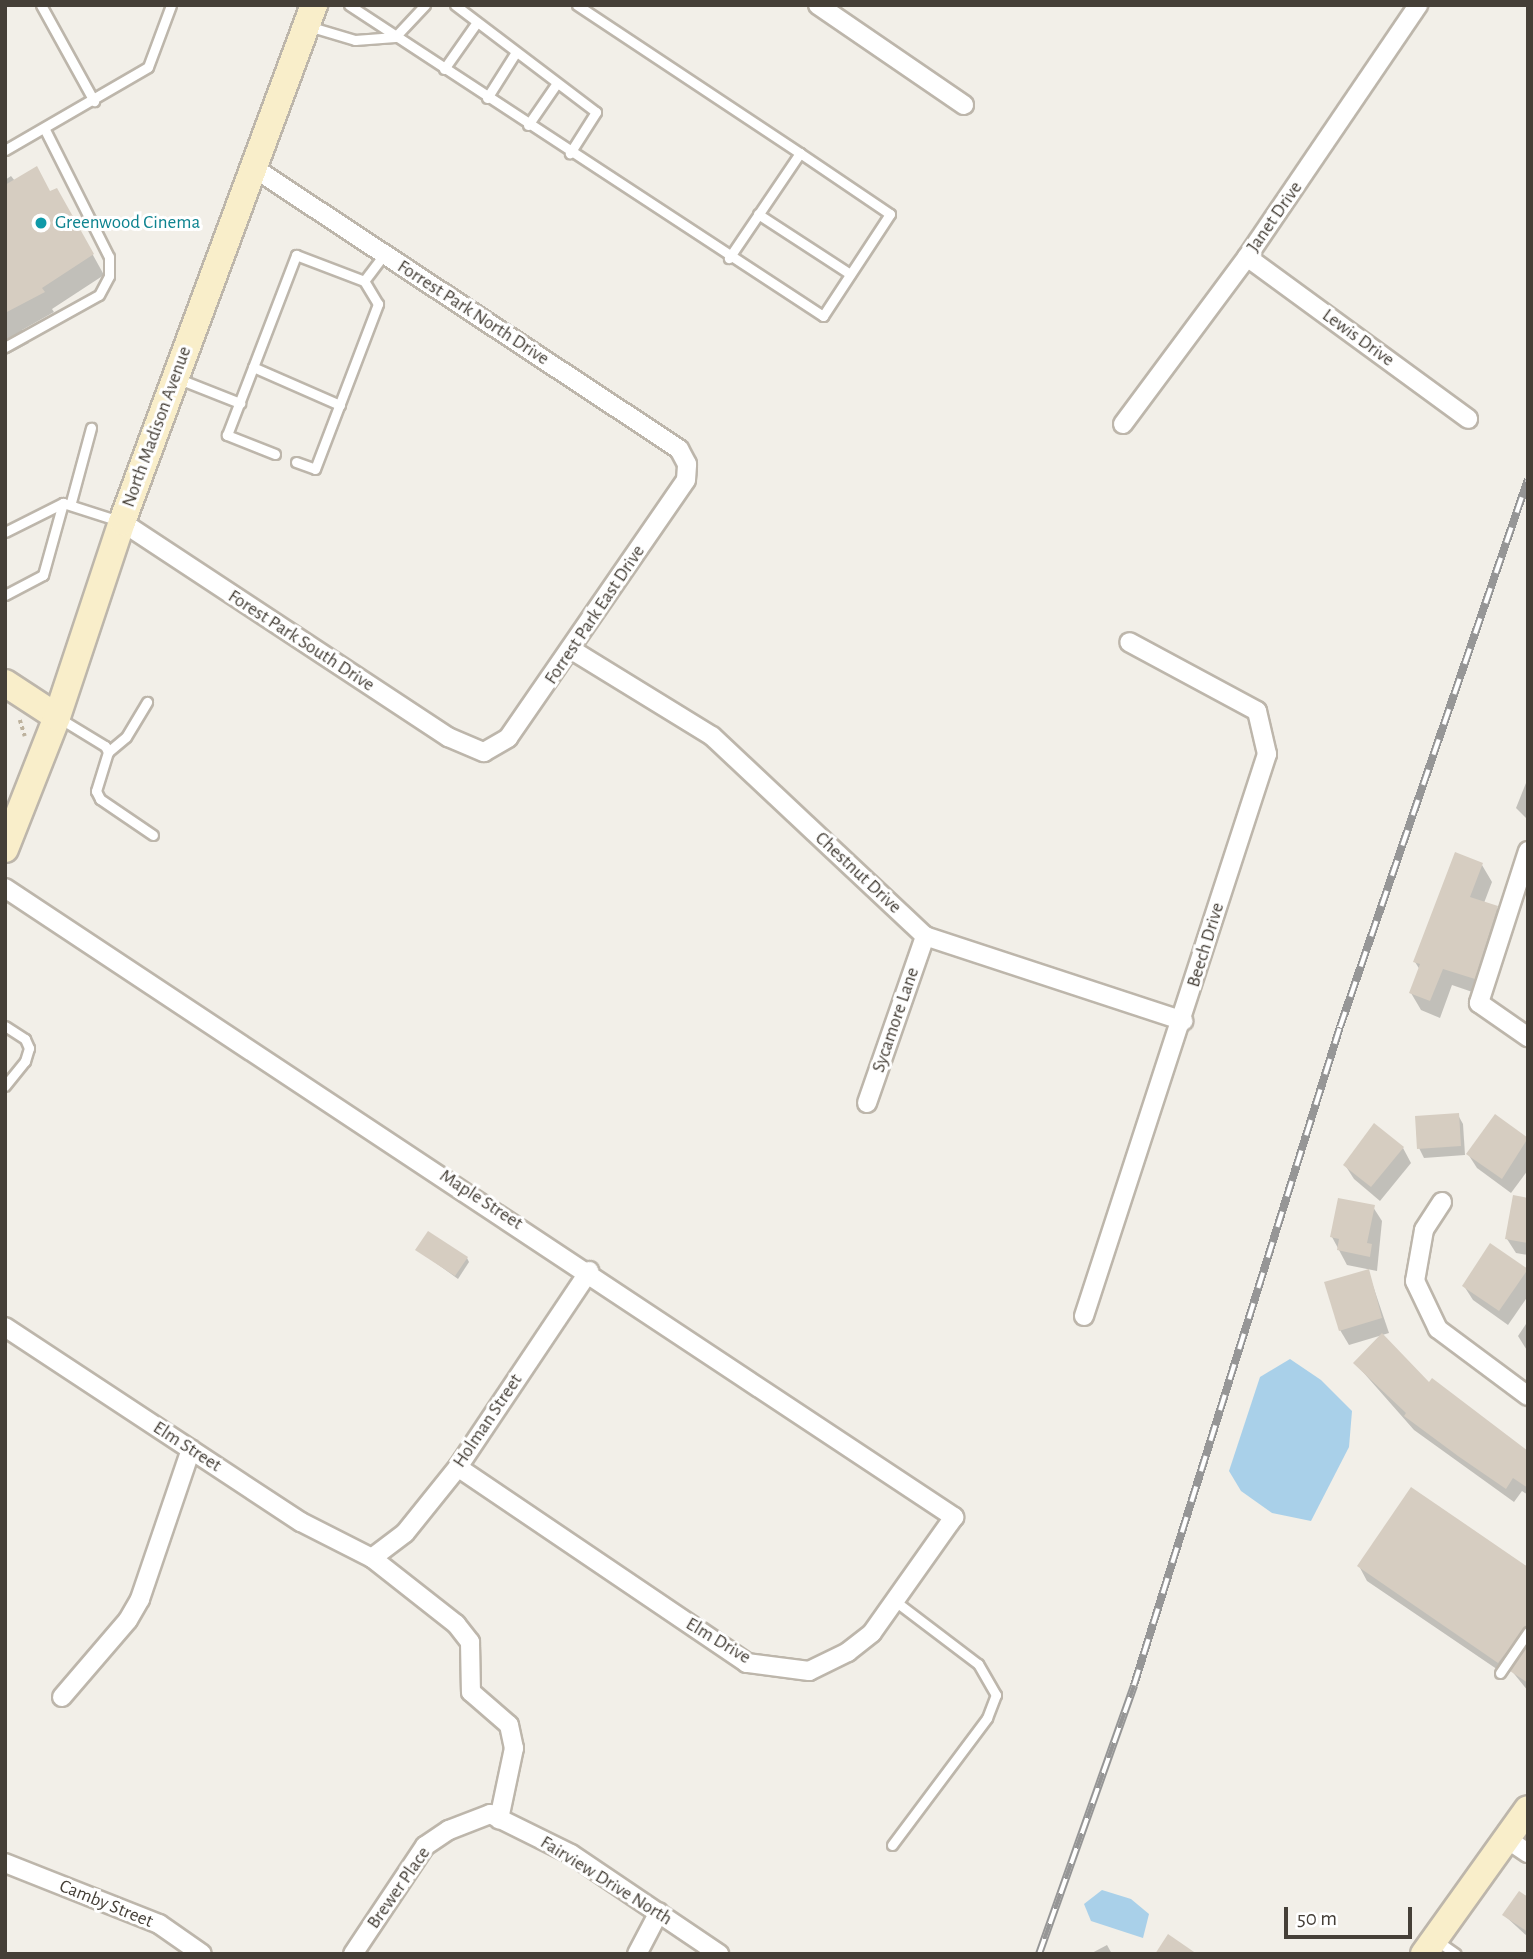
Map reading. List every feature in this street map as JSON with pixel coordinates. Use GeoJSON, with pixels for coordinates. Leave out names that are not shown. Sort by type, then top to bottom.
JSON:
{"type":"FeatureCollection","features":[{"type":"Feature","properties":{"kind":"main road","name":"North Madison Avenue"},"geometry":{"type":"LineString","coordinates":[[5,849],[57,717],[122,522],[310,15]]}},
{"type":"Feature","properties":{"kind":"main road"},"geometry":{"type":"LineString","coordinates":[[5,682],[57,717]]}},
{"type":"Feature","properties":{"kind":"main road"},"geometry":{"type":"LineString","coordinates":[[1438,1949],[1517,1846],[1528,1809]]}},
{"type":"Feature","properties":{"kind":"street"},"geometry":{"type":"LineString","coordinates":[[818,5],[964,106]]}},
{"type":"Feature","properties":{"kind":"street","name":"Janet Drive"},"geometry":{"type":"LineString","coordinates":[[1123,424],[1247,257],[1418,5]]}},
{"type":"Feature","properties":{"kind":"street","name":"Forrest Park North Drive"},"geometry":{"type":"LineString","coordinates":[[254,168],[679,449],[687,464]]}},
{"type":"Feature","properties":{"kind":"street","name":"Lewis Drive"},"geometry":{"type":"LineString","coordinates":[[1247,257],[1468,419]]}},
{"type":"Feature","properties":{"kind":"street","name":"Forrest Park East Drive"},"geometry":{"type":"LineString","coordinates":[[484,752],[508,738],[572,650],[687,480],[687,464]]}},
{"type":"Feature","properties":{"kind":"street","name":"Forest Park South Drive"},"geometry":{"type":"LineString","coordinates":[[122,522],[448,737],[484,752]]}},
{"type":"Feature","properties":{"kind":"street","name":"Beech Drive"},"geometry":{"type":"LineString","coordinates":[[1084,1316],[1183,1021],[1267,754],[1263,727],[1257,711],[1129,642]]}},
{"type":"Feature","properties":{"kind":"street","name":"Chestnut Drive"},"geometry":{"type":"LineString","coordinates":[[572,650],[712,736],[925,936],[1183,1021]]}},
{"type":"Feature","properties":{"kind":"street"},"geometry":{"type":"LineString","coordinates":[[1528,851],[1479,1003],[1528,1037]]}},
{"type":"Feature","properties":{"kind":"street","name":"Maple Street"},"geometry":{"type":"LineString","coordinates":[[5,888],[589,1271],[954,1517]]}},
{"type":"Feature","properties":{"kind":"street","name":"Sycamore Lane"},"geometry":{"type":"LineString","coordinates":[[867,1103],[925,936]]}},
{"type":"Feature","properties":{"kind":"street"},"geometry":{"type":"LineString","coordinates":[[1443,1202],[1424,1230],[1415,1282],[1438,1329],[1528,1396]]}},
{"type":"Feature","properties":{"kind":"street","name":"Holman Street"},"geometry":{"type":"LineString","coordinates":[[372,1558],[405,1533],[458,1467],[589,1271]]}},
{"type":"Feature","properties":{"kind":"street","name":"Elm Street"},"geometry":{"type":"LineString","coordinates":[[5,1326],[301,1522],[372,1558],[456,1624],[470,1642],[471,1692],[509,1725],[514,1748],[494,1816]]}},
{"type":"Feature","properties":{"kind":"street"},"geometry":{"type":"LineString","coordinates":[[62,1697],[128,1620],[140,1599],[191,1449]]}},
{"type":"Feature","properties":{"kind":"street","name":"Elm Drive"},"geometry":{"type":"LineString","coordinates":[[458,1467],[747,1663],[809,1671],[848,1652],[872,1633],[954,1517]]}},
{"type":"Feature","properties":{"kind":"street","name":"Fairview Drive North"},"geometry":{"type":"LineString","coordinates":[[494,1816],[571,1854],[719,1954]]}},
{"type":"Feature","properties":{"kind":"street","name":"Brewer Place"},"geometry":{"type":"LineString","coordinates":[[352,1954],[425,1846],[449,1830],[494,1816]]}},
{"type":"Feature","properties":{"kind":"street","name":"Camby Street"},"geometry":{"type":"LineString","coordinates":[[5,1863],[159,1924],[201,1954]]}},
{"type":"Feature","properties":{"kind":"street"},"geometry":{"type":"LineString","coordinates":[[637,1954],[659,1912]]}},
{"type":"Feature","properties":{"kind":"lane"},"geometry":{"type":"LineString","coordinates":[[41,5],[94,101]]}},
{"type":"Feature","properties":{"kind":"lane"},"geometry":{"type":"LineString","coordinates":[[5,150],[94,101],[148,67],[171,5]]}},
{"type":"Feature","properties":{"kind":"lane"},"geometry":{"type":"LineString","coordinates":[[349,5],[729,258],[823,316],[890,214],[577,5]]}},
{"type":"Feature","properties":{"kind":"lane"},"geometry":{"type":"LineString","coordinates":[[310,15],[355,40],[395,37],[425,5]]}},
{"type":"Feature","properties":{"kind":"lane"},"geometry":{"type":"LineString","coordinates":[[454,5],[596,112],[570,153]]}},
{"type":"Feature","properties":{"kind":"lane"},"geometry":{"type":"LineString","coordinates":[[444,69],[477,22]]}},
{"type":"Feature","properties":{"kind":"lane"},"geometry":{"type":"LineString","coordinates":[[487,98],[516,52]]}},
{"type":"Feature","properties":{"kind":"lane"},"geometry":{"type":"LineString","coordinates":[[528,125],[557,83]]}},
{"type":"Feature","properties":{"kind":"lane"},"geometry":{"type":"LineString","coordinates":[[5,346],[99,295],[109,276],[109,257],[44,128]]}},
{"type":"Feature","properties":{"kind":"lane"},"geometry":{"type":"LineString","coordinates":[[729,258],[800,153]]}},
{"type":"Feature","properties":{"kind":"lane"},"geometry":{"type":"LineString","coordinates":[[758,214],[850,274]]}},
{"type":"Feature","properties":{"kind":"lane"},"geometry":{"type":"LineString","coordinates":[[365,281],[384,254]]}},
{"type":"Feature","properties":{"kind":"lane"},"geometry":{"type":"LineString","coordinates":[[275,454],[227,435],[296,255],[365,281],[378,304],[315,469],[296,461]]}},
{"type":"Feature","properties":{"kind":"lane"},"geometry":{"type":"LineString","coordinates":[[253,367],[340,405]]}},
{"type":"Feature","properties":{"kind":"lane"},"geometry":{"type":"LineString","coordinates":[[175,378],[240,403]]}},
{"type":"Feature","properties":{"kind":"lane"},"geometry":{"type":"LineString","coordinates":[[5,595],[43,575],[91,428]]}},
{"type":"Feature","properties":{"kind":"lane"},"geometry":{"type":"LineString","coordinates":[[5,532],[67,503],[122,522]]}},
{"type":"Feature","properties":{"kind":"lane"},"geometry":{"type":"LineString","coordinates":[[147,702],[126,737],[107,752],[97,783],[100,799],[153,835]]}},
{"type":"Feature","properties":{"kind":"lane"},"geometry":{"type":"LineString","coordinates":[[57,717],[105,746],[107,752]]}},
{"type":"Feature","properties":{"kind":"lane"},"geometry":{"type":"LineString","coordinates":[[5,1026],[25,1039],[29,1048],[25,1061],[5,1086]]}},
{"type":"Feature","properties":{"kind":"lane"},"geometry":{"type":"LineString","coordinates":[[892,1845],[987,1718],[996,1695],[978,1664],[895,1601]]}},
{"type":"Feature","properties":{"kind":"lane"},"geometry":{"type":"LineString","coordinates":[[1500,1673],[1528,1632]]}},
{"type":"Feature","properties":{"kind":"water"},"geometry":{"type":"Polygon","coordinates":[[[1290,1359],[1321,1380],[1352,1411],[1349,1447],[1311,1521],[1272,1513],[1241,1491],[1229,1471],[1260,1377],[1290,1359]]]}},
{"type":"Feature","properties":{"kind":"water"},"geometry":{"type":"Polygon","coordinates":[[[1102,1890],[1131,1899],[1149,1914],[1143,1938],[1091,1921],[1084,1904],[1102,1890]]]}},
{"type":"Feature","properties":{"kind":"building","name":"Greenwood Cinema"},"geometry":{"type":"Polygon","coordinates":[[[37,166],[50,191],[57,188],[94,254],[42,288],[45,292],[5,313],[5,185],[37,166]]]}},
{"type":"Feature","properties":{"kind":"building"},"geometry":{"type":"Polygon","coordinates":[[[1455,852],[1483,863],[1470,897],[1498,906],[1475,979],[1443,969],[1430,1001],[1409,993],[1420,964],[1413,962],[1455,852]]]}},
{"type":"Feature","properties":{"kind":"building"},"geometry":{"type":"Polygon","coordinates":[[[1459,1113],[1461,1146],[1417,1149],[1415,1116],[1459,1113]]]}},
{"type":"Feature","properties":{"kind":"building"},"geometry":{"type":"Polygon","coordinates":[[[1495,1114],[1528,1138],[1502,1179],[1466,1154],[1495,1114]]]}},
{"type":"Feature","properties":{"kind":"building"},"geometry":{"type":"Polygon","coordinates":[[[1374,1123],[1404,1147],[1371,1187],[1343,1165],[1374,1123]]]}},
{"type":"Feature","properties":{"kind":"building"},"geometry":{"type":"Polygon","coordinates":[[[1513,1195],[1528,1198],[1528,1243],[1505,1239],[1513,1195]]]}},
{"type":"Feature","properties":{"kind":"building"},"geometry":{"type":"Polygon","coordinates":[[[1338,1198],[1375,1205],[1367,1243],[1372,1244],[1370,1257],[1337,1250],[1339,1239],[1330,1237],[1338,1198]]]}},
{"type":"Feature","properties":{"kind":"building"},"geometry":{"type":"Polygon","coordinates":[[[428,1231],[468,1257],[455,1276],[415,1250],[428,1231]]]}},
{"type":"Feature","properties":{"kind":"building"},"geometry":{"type":"Polygon","coordinates":[[[1490,1243],[1528,1269],[1499,1311],[1462,1286],[1490,1243]]]}},
{"type":"Feature","properties":{"kind":"building"},"geometry":{"type":"Polygon","coordinates":[[[1369,1269],[1382,1318],[1339,1331],[1324,1282],[1369,1269]]]}},
{"type":"Feature","properties":{"kind":"building"},"geometry":{"type":"Polygon","coordinates":[[[1382,1333],[1429,1382],[1432,1378],[1528,1451],[1528,1488],[1513,1478],[1506,1489],[1458,1456],[1404,1416],[1406,1413],[1353,1363],[1382,1333]]]}},
{"type":"Feature","properties":{"kind":"building"},"geometry":{"type":"Polygon","coordinates":[[[1411,1487],[1528,1567],[1528,1625],[1498,1663],[1357,1566],[1411,1487]]]}},
{"type":"Feature","properties":{"kind":"building"},"geometry":{"type":"Polygon","coordinates":[[[1528,1645],[1528,1683],[1510,1671],[1528,1645]]]}},
{"type":"Feature","properties":{"kind":"building"},"geometry":{"type":"Polygon","coordinates":[[[1519,1891],[1528,1897],[1528,1932],[1502,1915],[1519,1891]]]}},
{"type":"Feature","properties":{"kind":"building"},"geometry":{"type":"Polygon","coordinates":[[[1168,1934],[1197,1954],[1155,1954],[1168,1934]]]}},
{"type":"Feature","properties":{"kind":"railway"},"geometry":{"type":"LineString","coordinates":[[1039,1954],[1134,1685],[1340,1027],[1528,479]]}},
{"type":"Feature","properties":{"kind":"place","name":"Greenwood Cinema"},"geometry":{"type":"Point","coordinates":[41,223]}}]}
